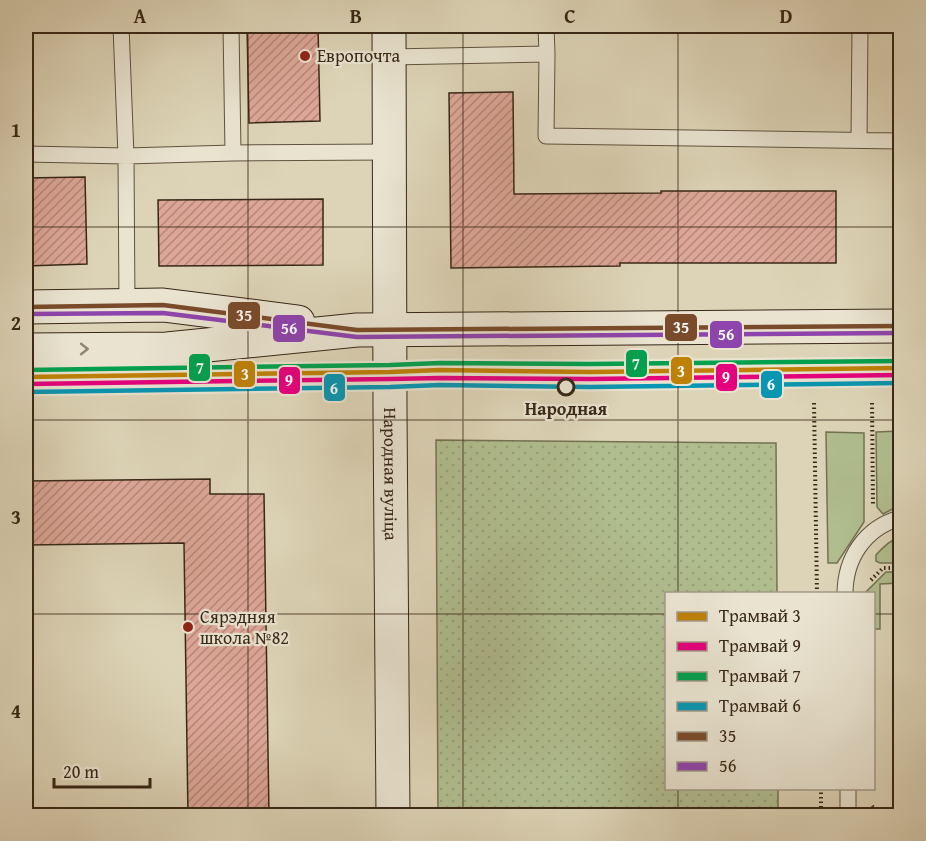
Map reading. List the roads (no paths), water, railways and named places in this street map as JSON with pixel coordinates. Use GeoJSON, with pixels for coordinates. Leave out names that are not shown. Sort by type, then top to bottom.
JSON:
{"type":"FeatureCollection","features":[{"type":"Feature","properties":{"kind":"main road","name":"Народная вуліца"},"geometry":{"type":"LineString","coordinates":[[389,41],[393,816]]}},
{"type":"Feature","properties":{"kind":"main road"},"geometry":{"type":"LineString","coordinates":[[26,307],[163,305],[357,330]]}},
{"type":"Feature","properties":{"kind":"main road"},"geometry":{"type":"LineString","coordinates":[[26,350],[167,349],[357,330],[900,326]]}},
{"type":"Feature","properties":{"kind":"lane"},"geometry":{"type":"LineString","coordinates":[[121,26],[126,156],[127,306]]}},
{"type":"Feature","properties":{"kind":"lane"},"geometry":{"type":"LineString","coordinates":[[231,26],[233,153]]}},
{"type":"Feature","properties":{"kind":"lane"},"geometry":{"type":"LineString","coordinates":[[546,26],[548,54],[546,136],[900,141]]}},
{"type":"Feature","properties":{"kind":"lane"},"geometry":{"type":"LineString","coordinates":[[859,140],[860,26]]}},
{"type":"Feature","properties":{"kind":"lane"},"geometry":{"type":"LineString","coordinates":[[389,41],[548,54]]}},
{"type":"Feature","properties":{"kind":"lane"},"geometry":{"type":"LineString","coordinates":[[26,154],[126,156],[390,152]]}},
{"type":"Feature","properties":{"kind":"lane"},"geometry":{"type":"LineString","coordinates":[[845,592],[845,581],[853,553],[869,535],[890,521],[900,518]]}},
{"type":"Feature","properties":{"kind":"lane"},"geometry":{"type":"LineString","coordinates":[[848,790],[848,816]]}},
{"type":"Feature","properties":{"kind":"tram line","name":"7"},"geometry":{"type":"LineString","coordinates":[[26,370],[440,363],[900,361]]}},
{"type":"Feature","properties":{"kind":"tram line","name":"3"},"geometry":{"type":"LineString","coordinates":[[26,377],[440,370],[590,372],[900,368]]}},
{"type":"Feature","properties":{"kind":"tram line","name":"9"},"geometry":{"type":"LineString","coordinates":[[26,384],[900,375]]}},
{"type":"Feature","properties":{"kind":"tram line","name":"6"},"geometry":{"type":"LineString","coordinates":[[26,392],[440,385],[590,387],[900,383]]}},
{"type":"Feature","properties":{"kind":"place","name":"Европочта"},"geometry":{"type":"Point","coordinates":[305,56]}},
{"type":"Feature","properties":{"kind":"place","name":"Народная"},"geometry":{"type":"Point","coordinates":[566,387]}},
{"type":"Feature","properties":{"kind":"place","name":"Сярэдняя школа №82"},"geometry":{"type":"Point","coordinates":[188,627]}}]}
